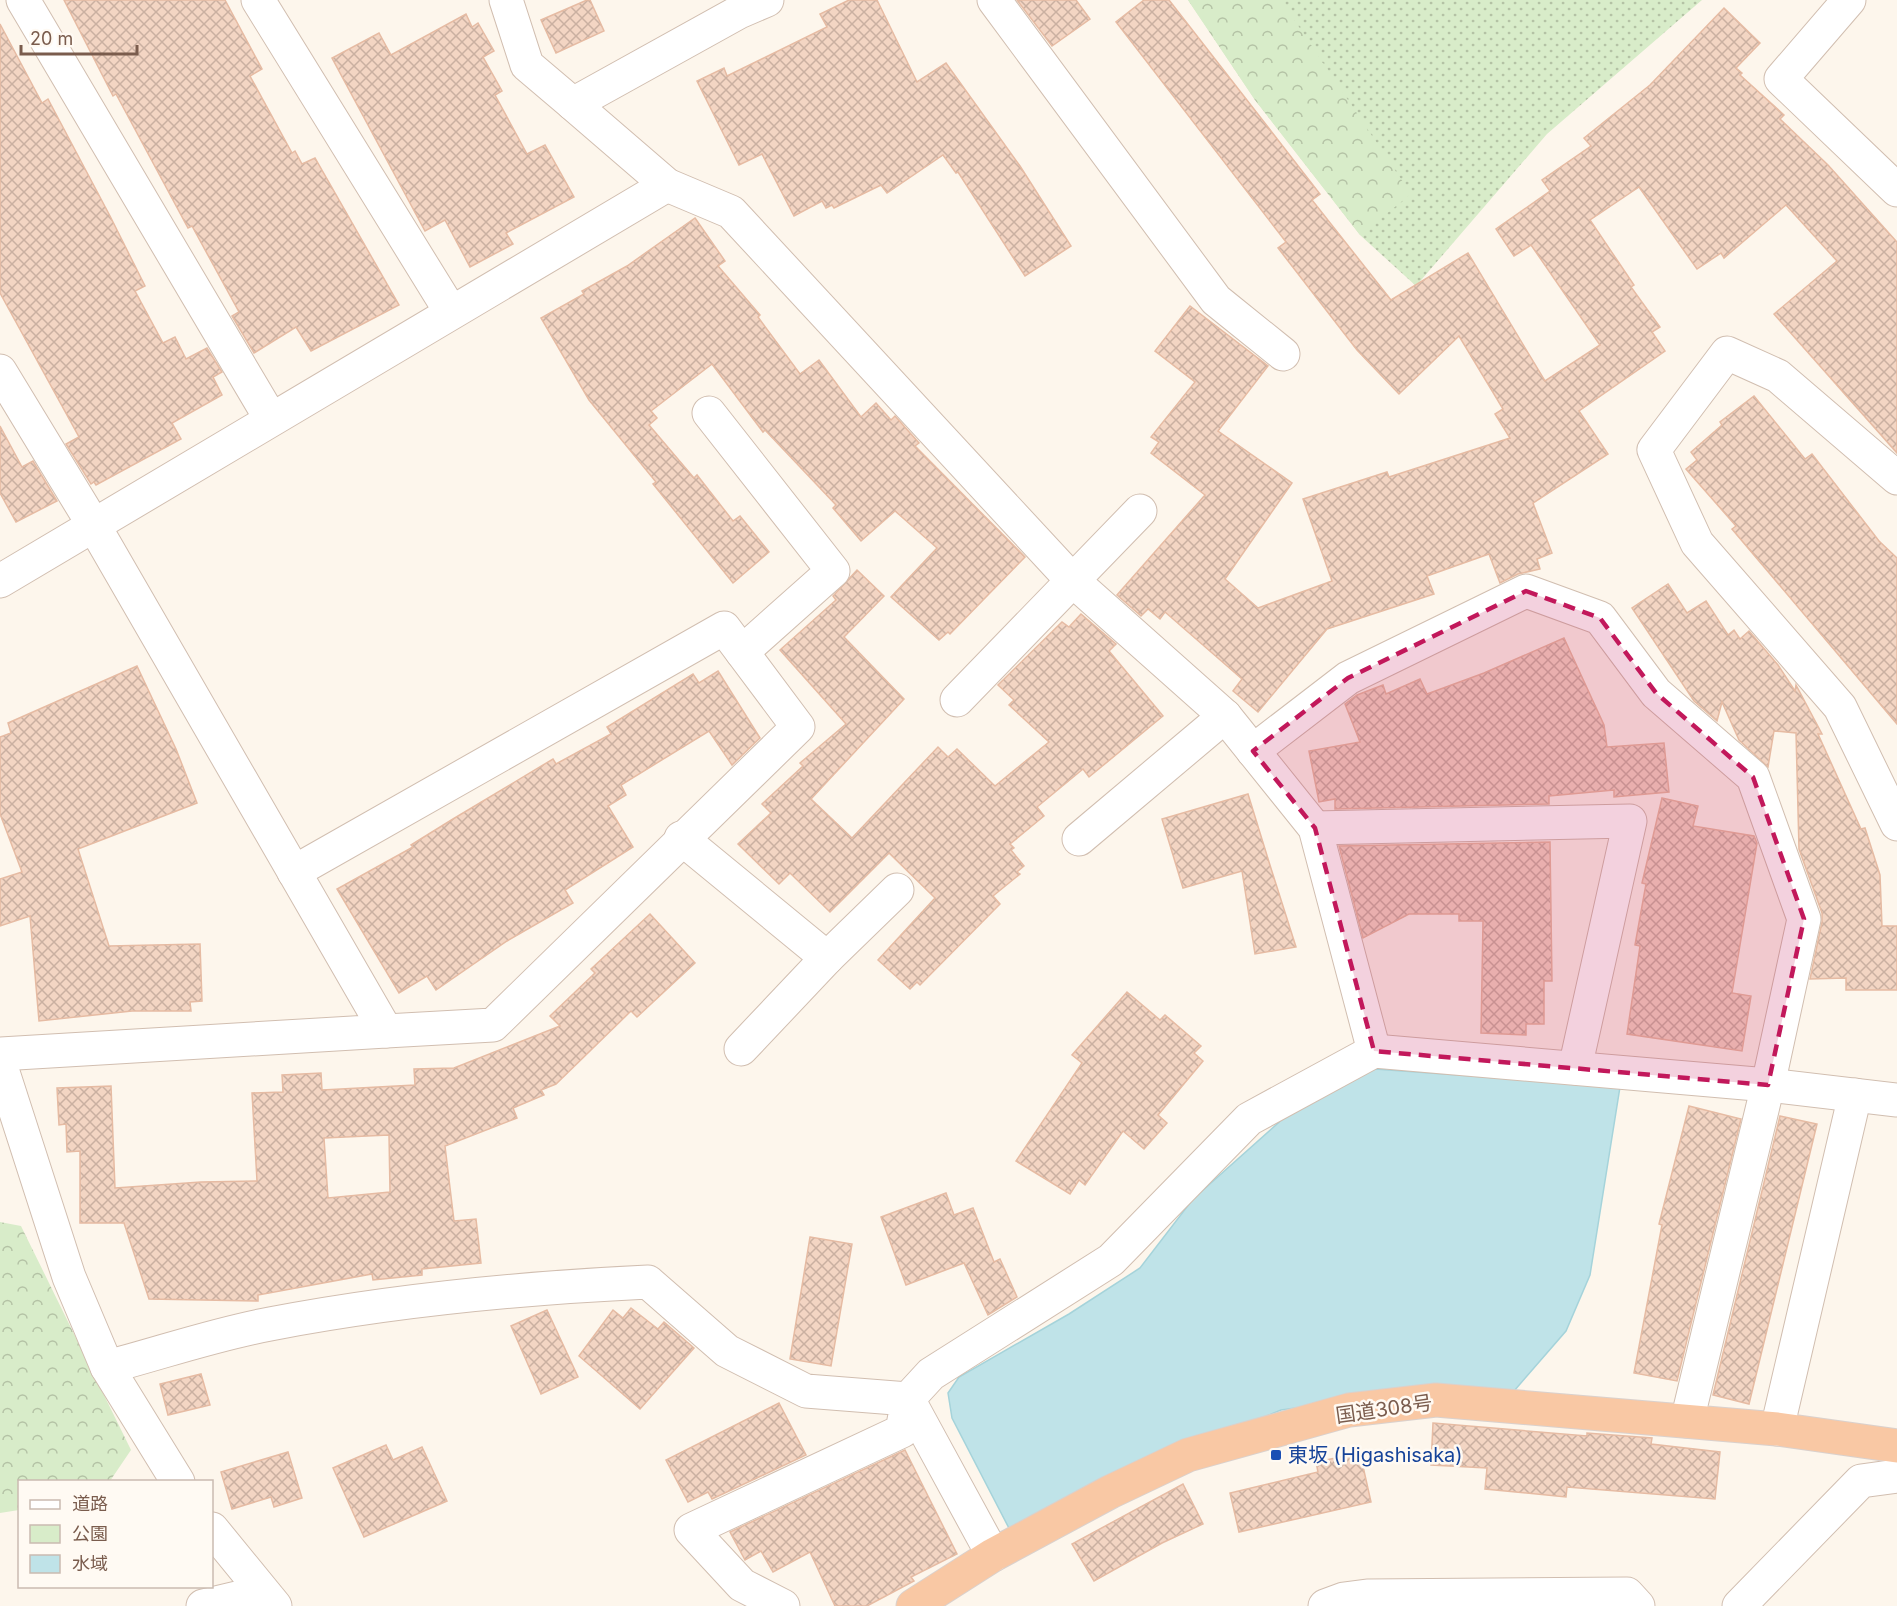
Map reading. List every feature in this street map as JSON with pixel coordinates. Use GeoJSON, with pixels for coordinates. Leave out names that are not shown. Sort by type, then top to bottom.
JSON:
{"type":"FeatureCollection","features":[{"type":"Feature","properties":{"kind":"highway","name":"国道308号"},"geometry":{"type":"LineString","coordinates":[[913,1606],[993,1555],[1110,1492],[1188,1455],[1349,1410],[1436,1400],[1777,1429],[1897,1446]]}},
{"type":"Feature","properties":{"kind":"street"},"geometry":{"type":"LineString","coordinates":[[23,0],[271,419]]}},
{"type":"Feature","properties":{"kind":"street"},"geometry":{"type":"LineString","coordinates":[[258,0],[451,312]]}},
{"type":"Feature","properties":{"kind":"street"},"geometry":{"type":"LineString","coordinates":[[506,0],[527,65],[667,185],[730,212],[1071,579],[1225,716],[1315,828],[1374,1051]]}},
{"type":"Feature","properties":{"kind":"street"},"geometry":{"type":"LineString","coordinates":[[994,0],[1216,300],[1283,354]]}},
{"type":"Feature","properties":{"kind":"street"},"geometry":{"type":"LineString","coordinates":[[1849,0],[1781,79],[1897,190]]}},
{"type":"Feature","properties":{"kind":"street"},"geometry":{"type":"LineString","coordinates":[[573,105],[746,4]]}},
{"type":"Feature","properties":{"kind":"street"},"geometry":{"type":"LineString","coordinates":[[0,581],[667,185]]}},
{"type":"Feature","properties":{"kind":"street"},"geometry":{"type":"LineString","coordinates":[[1897,477],[1778,376],[1727,352],[1654,450],[1697,543],[1840,707],[1897,824]]}},
{"type":"Feature","properties":{"kind":"street"},"geometry":{"type":"LineString","coordinates":[[0,370],[93,524],[386,1031]]}},
{"type":"Feature","properties":{"kind":"street"},"geometry":{"type":"LineString","coordinates":[[709,412],[833,571],[742,652]]}},
{"type":"Feature","properties":{"kind":"street"},"geometry":{"type":"LineString","coordinates":[[957,700],[1071,579],[1140,511]]}},
{"type":"Feature","properties":{"kind":"street"},"geometry":{"type":"LineString","coordinates":[[1252,751],[1348,678],[1526,591],[1600,618],[1656,693],[1753,777],[1804,919],[1768,1085],[1687,1421]]}},
{"type":"Feature","properties":{"kind":"street"},"geometry":{"type":"LineString","coordinates":[[0,1054],[493,1025],[681,838],[798,727],[724,628],[294,872]]}},
{"type":"Feature","properties":{"kind":"street"},"geometry":{"type":"LineString","coordinates":[[1079,839],[1225,716]]}},
{"type":"Feature","properties":{"kind":"street"},"geometry":{"type":"LineString","coordinates":[[1315,828],[1630,821],[1575,1068]]}},
{"type":"Feature","properties":{"kind":"street"},"geometry":{"type":"LineString","coordinates":[[681,838],[827,958]]}},
{"type":"Feature","properties":{"kind":"street"},"geometry":{"type":"LineString","coordinates":[[741,1049],[827,958],[897,890]]}},
{"type":"Feature","properties":{"kind":"street"},"geometry":{"type":"LineString","coordinates":[[783,1606],[742,1585],[691,1530],[902,1431],[908,1399],[931,1374],[1111,1260],[1249,1119],[1374,1051],[1768,1085],[1897,1100]]}},
{"type":"Feature","properties":{"kind":"street"},"geometry":{"type":"LineString","coordinates":[[0,1063],[69,1277],[108,1367],[177,1480]]}},
{"type":"Feature","properties":{"kind":"street"},"geometry":{"type":"LineString","coordinates":[[1777,1429],[1855,1095]]}},
{"type":"Feature","properties":{"kind":"street"},"geometry":{"type":"LineString","coordinates":[[108,1367],[268,1324],[446,1297],[555,1286],[648,1282],[727,1351],[806,1391],[908,1399]]}},
{"type":"Feature","properties":{"kind":"street"},"geometry":{"type":"LineString","coordinates":[[908,1399],[993,1555]]}},
{"type":"Feature","properties":{"kind":"street"},"geometry":{"type":"LineString","coordinates":[[1739,1606],[1861,1481],[1897,1476]]}},
{"type":"Feature","properties":{"kind":"street"},"geometry":{"type":"LineString","coordinates":[[213,1530],[269,1599]]}},
{"type":"Feature","properties":{"kind":"street"},"geometry":{"type":"LineString","coordinates":[[1325,1606],[1344,1599],[1367,1596],[1627,1594],[1638,1606]]}},
{"type":"Feature","properties":{"kind":"street"},"geometry":{"type":"LineString","coordinates":[[203,1606],[269,1599]]}},
{"type":"Feature","properties":{"kind":"highlighted area"},"geometry":{"type":"Polygon","coordinates":[[[1526,591],[1600,618],[1656,693],[1753,777],[1804,919],[1768,1085],[1374,1051],[1315,828],[1253,751],[1348,678],[1526,591]]]}},
{"type":"Feature","properties":{"kind":"green space"},"geometry":{"type":"Polygon","coordinates":[[[1188,0],[1702,0],[1547,134],[1416,286],[1360,235],[1255,100],[1188,0]]]}},
{"type":"Feature","properties":{"kind":"green space"},"geometry":{"type":"Polygon","coordinates":[[[1188,0],[1281,0],[1411,194],[1360,235],[1255,100],[1188,0]]]}},
{"type":"Feature","properties":{"kind":"green space"},"geometry":{"type":"Polygon","coordinates":[[[0,1222],[21,1226],[131,1450],[111,1480],[18,1480],[18,1510],[0,1513],[0,1222]]]}},
{"type":"Feature","properties":{"kind":"water"},"geometry":{"type":"Polygon","coordinates":[[[1375,1069],[1620,1087],[1590,1275],[1566,1331],[1514,1391],[1442,1388],[1281,1410],[1135,1470],[1012,1534],[952,1418],[948,1393],[959,1377],[1069,1314],[1140,1268],[1193,1199],[1304,1100],[1375,1069]]]}},
{"type":"Feature","properties":{"kind":"building"},"geometry":{"type":"Polygon","coordinates":[[[64,0],[225,0],[262,69],[250,76],[292,153],[295,151],[302,164],[315,158],[399,305],[311,351],[296,327],[254,353],[232,316],[239,312],[192,226],[188,228],[116,94],[113,96],[64,0]]]}},
{"type":"Feature","properties":{"kind":"building"},"geometry":{"type":"Polygon","coordinates":[[[590,0],[604,31],[556,53],[541,20],[590,0]]]}},
{"type":"Feature","properties":{"kind":"building"},"geometry":{"type":"Polygon","coordinates":[[[849,0],[877,0],[917,82],[946,63],[1020,166],[1071,246],[1025,276],[958,172],[956,173],[943,155],[887,193],[881,185],[834,208],[832,205],[826,208],[822,201],[794,216],[762,154],[739,165],[697,81],[724,68],[727,76],[827,27],[820,14],[849,0]]]}},
{"type":"Feature","properties":{"kind":"building"},"geometry":{"type":"Polygon","coordinates":[[[1017,0],[1076,0],[1090,19],[1052,46],[1017,0]]]}},
{"type":"Feature","properties":{"kind":"building"},"geometry":{"type":"Polygon","coordinates":[[[1144,0],[1169,0],[1320,194],[1312,200],[1391,300],[1468,253],[1545,381],[1600,345],[1531,245],[1514,256],[1496,229],[1550,191],[1542,180],[1591,146],[1584,138],[1650,85],[1724,8],[1760,43],[1736,68],[1742,73],[1740,75],[1784,115],[1780,119],[1828,165],[1897,242],[1897,453],[1774,314],[1837,261],[1786,205],[1724,258],[1721,253],[1697,269],[1639,187],[1590,220],[1634,285],[1631,287],[1660,327],[1652,332],[1665,351],[1579,411],[1608,454],[1533,503],[1552,553],[1537,559],[1540,569],[1518,574],[1500,583],[1489,554],[1427,576],[1434,594],[1327,629],[1258,712],[1233,691],[1242,679],[1165,612],[1160,619],[1148,609],[1141,616],[1117,595],[1205,495],[1151,453],[1159,442],[1151,437],[1195,382],[1155,351],[1190,306],[1268,366],[1218,431],[1292,483],[1225,579],[1258,608],[1332,581],[1303,499],[1387,472],[1389,477],[1510,438],[1495,414],[1503,409],[1459,336],[1399,394],[1357,350],[1278,248],[1286,242],[1116,22],[1144,0]]]}},
{"type":"Feature","properties":{"kind":"building"},"geometry":{"type":"Polygon","coordinates":[[[466,14],[472,27],[478,23],[494,51],[483,57],[502,91],[495,95],[527,154],[545,145],[574,197],[506,233],[513,244],[470,267],[445,220],[425,231],[332,58],[379,33],[391,55],[466,14]]]}},
{"type":"Feature","properties":{"kind":"building"},"geometry":{"type":"Polygon","coordinates":[[[0,24],[42,103],[48,99],[110,216],[145,286],[135,291],[163,343],[175,337],[186,359],[207,348],[222,372],[213,377],[222,395],[172,423],[181,439],[96,485],[94,482],[91,484],[66,444],[79,437],[0,293],[0,24]]]}},
{"type":"Feature","properties":{"kind":"building"},"geometry":{"type":"Polygon","coordinates":[[[695,218],[725,261],[718,266],[760,315],[758,317],[800,374],[819,360],[861,417],[876,403],[891,420],[895,416],[919,443],[915,446],[1025,557],[950,634],[948,632],[939,640],[891,597],[937,548],[895,511],[861,541],[833,508],[836,505],[765,430],[763,432],[712,364],[651,411],[657,418],[649,425],[694,478],[697,475],[733,521],[740,516],[769,552],[733,583],[653,484],[656,482],[589,400],[541,318],[584,294],[582,291],[627,266],[695,218]]]}},
{"type":"Feature","properties":{"kind":"building"},"geometry":{"type":"Polygon","coordinates":[[[1754,396],[1805,459],[1812,454],[1879,541],[1897,558],[1897,724],[1732,529],[1736,526],[1686,469],[1697,460],[1691,452],[1722,425],[1720,422],[1754,396]]]}},
{"type":"Feature","properties":{"kind":"building"},"geometry":{"type":"Polygon","coordinates":[[[0,426],[22,467],[33,461],[57,501],[16,522],[0,493],[0,426]]]}},
{"type":"Feature","properties":{"kind":"building"},"geometry":{"type":"Polygon","coordinates":[[[857,570],[884,596],[844,637],[904,699],[811,799],[852,838],[938,747],[948,757],[957,749],[995,786],[1049,742],[1009,705],[1014,700],[998,685],[1062,622],[1069,627],[1081,614],[1116,644],[1109,651],[1163,716],[1089,777],[1083,769],[1037,807],[1044,816],[1010,844],[1014,848],[1011,850],[1024,866],[1017,872],[1020,874],[993,896],[1000,904],[920,985],[917,982],[910,989],[878,960],[935,898],[889,853],[830,912],[790,873],[779,884],[738,844],[771,813],[762,804],[803,766],[800,763],[846,724],[780,650],[836,600],[833,596],[857,570]]]}},
{"type":"Feature","properties":{"kind":"building"},"geometry":{"type":"Polygon","coordinates":[[[1668,584],[1687,613],[1706,601],[1728,635],[1734,630],[1740,639],[1749,631],[1778,665],[1795,691],[1796,685],[1822,734],[1818,734],[1861,829],[1865,828],[1880,875],[1882,926],[1897,926],[1897,990],[1846,990],[1846,978],[1810,979],[1822,913],[1799,849],[1796,733],[1774,731],[1768,767],[1739,740],[1722,702],[1717,721],[1694,701],[1632,608],[1668,584]]]}},
{"type":"Feature","properties":{"kind":"building"},"geometry":{"type":"Polygon","coordinates":[[[1564,638],[1604,725],[1607,747],[1664,743],[1669,792],[1614,797],[1614,790],[1549,796],[1549,804],[1335,809],[1335,799],[1319,802],[1309,751],[1360,742],[1345,704],[1357,695],[1383,685],[1386,694],[1420,679],[1427,694],[1484,673],[1564,638]]]}},
{"type":"Feature","properties":{"kind":"building"},"geometry":{"type":"Polygon","coordinates":[[[137,666],[176,749],[197,803],[78,849],[109,946],[200,944],[202,1001],[190,1002],[191,1011],[132,1011],[39,1021],[30,916],[0,926],[0,879],[22,872],[0,814],[0,737],[11,733],[8,723],[137,666]]]}},
{"type":"Feature","properties":{"kind":"building"},"geometry":{"type":"Polygon","coordinates":[[[718,671],[760,738],[732,765],[709,731],[621,785],[626,795],[608,806],[633,847],[565,890],[573,903],[507,941],[436,990],[427,976],[399,993],[337,889],[413,847],[411,845],[553,759],[556,764],[611,734],[607,727],[693,674],[699,683],[718,671]]]}},
{"type":"Feature","properties":{"kind":"building"},"geometry":{"type":"Polygon","coordinates":[[[1248,794],[1296,947],[1255,954],[1242,871],[1183,888],[1162,819],[1248,794]]]}},
{"type":"Feature","properties":{"kind":"building"},"geometry":{"type":"Polygon","coordinates":[[[1662,798],[1698,806],[1693,826],[1754,836],[1757,843],[1732,993],[1751,996],[1742,1051],[1627,1034],[1640,946],[1635,945],[1646,884],[1642,883],[1662,798]]]}},
{"type":"Feature","properties":{"kind":"building"},"geometry":{"type":"Polygon","coordinates":[[[1550,842],[1552,981],[1544,981],[1544,1024],[1526,1024],[1526,1035],[1481,1033],[1483,921],[1459,921],[1459,914],[1409,914],[1363,938],[1339,846],[1550,842]]]}},
{"type":"Feature","properties":{"kind":"building"},"geometry":{"type":"Polygon","coordinates":[[[650,914],[695,963],[637,1017],[631,1011],[556,1084],[541,1090],[544,1095],[513,1108],[517,1118],[445,1146],[454,1221],[476,1219],[481,1263],[422,1269],[422,1275],[373,1280],[372,1274],[258,1295],[258,1301],[149,1299],[124,1223],[80,1223],[80,1151],[67,1152],[66,1124],[59,1125],[57,1088],[111,1086],[115,1188],[257,1181],[252,1093],[283,1092],[282,1075],[321,1073],[322,1090],[415,1085],[414,1069],[454,1068],[560,1026],[550,1016],[595,973],[591,969],[650,914]],[[389,1135],[324,1138],[328,1198],[390,1192],[389,1135]]]}},
{"type":"Feature","properties":{"kind":"building"},"geometry":{"type":"Polygon","coordinates":[[[1127,992],[1160,1020],[1165,1015],[1201,1046],[1194,1053],[1203,1061],[1158,1115],[1167,1123],[1144,1149],[1123,1131],[1085,1185],[1079,1180],[1070,1194],[1016,1161],[1082,1063],[1072,1055],[1127,992]]]}},
{"type":"Feature","properties":{"kind":"building"},"geometry":{"type":"Polygon","coordinates":[[[1689,1106],[1741,1119],[1677,1381],[1634,1373],[1662,1225],[1659,1224],[1689,1106]]]}},
{"type":"Feature","properties":{"kind":"building"},"geometry":{"type":"Polygon","coordinates":[[[1780,1116],[1817,1124],[1749,1404],[1713,1395],[1780,1116]]]}},
{"type":"Feature","properties":{"kind":"building"},"geometry":{"type":"Polygon","coordinates":[[[946,1193],[954,1215],[973,1208],[994,1262],[1000,1259],[1017,1297],[988,1315],[964,1263],[906,1285],[881,1217],[946,1193]]]}},
{"type":"Feature","properties":{"kind":"building"},"geometry":{"type":"Polygon","coordinates":[[[810,1237],[852,1244],[831,1366],[790,1359],[810,1237]]]}},
{"type":"Feature","properties":{"kind":"building"},"geometry":{"type":"Polygon","coordinates":[[[631,1308],[658,1329],[664,1322],[694,1348],[640,1409],[579,1356],[613,1310],[623,1318],[631,1308]]]}},
{"type":"Feature","properties":{"kind":"building"},"geometry":{"type":"Polygon","coordinates":[[[547,1310],[578,1377],[541,1394],[511,1326],[547,1310]]]}},
{"type":"Feature","properties":{"kind":"building"},"geometry":{"type":"Polygon","coordinates":[[[201,1374],[210,1405],[168,1415],[160,1384],[201,1374]]]}},
{"type":"Feature","properties":{"kind":"building"},"geometry":{"type":"Polygon","coordinates":[[[779,1403],[806,1455],[712,1499],[708,1492],[688,1502],[666,1460],[779,1403]]]}},
{"type":"Feature","properties":{"kind":"building"},"geometry":{"type":"Polygon","coordinates":[[[1433,1423],[1587,1436],[1587,1433],[1652,1438],[1651,1444],[1720,1452],[1715,1499],[1567,1487],[1566,1497],[1485,1489],[1487,1468],[1431,1465],[1433,1423]]]}},
{"type":"Feature","properties":{"kind":"building"},"geometry":{"type":"Polygon","coordinates":[[[386,1445],[393,1460],[422,1447],[447,1501],[364,1537],[333,1468],[386,1445]]]}},
{"type":"Feature","properties":{"kind":"building"},"geometry":{"type":"Polygon","coordinates":[[[905,1450],[957,1554],[911,1577],[914,1581],[867,1606],[835,1606],[810,1552],[773,1572],[761,1551],[745,1560],[730,1532],[905,1450]]]}},
{"type":"Feature","properties":{"kind":"building"},"geometry":{"type":"Polygon","coordinates":[[[288,1452],[302,1498],[274,1507],[271,1497],[232,1509],[221,1472],[288,1452]]]}},
{"type":"Feature","properties":{"kind":"building"},"geometry":{"type":"Polygon","coordinates":[[[1360,1453],[1371,1502],[1239,1532],[1230,1493],[1318,1472],[1316,1462],[1360,1453]]]}},
{"type":"Feature","properties":{"kind":"building"},"geometry":{"type":"Polygon","coordinates":[[[1183,1484],[1203,1524],[1162,1543],[1094,1581],[1072,1544],[1183,1484]]]}},
{"type":"Feature","properties":{"kind":"place","name":"東坂 (Higashisaka)"},"geometry":{"type":"Point","coordinates":[1276,1455]}}]}
